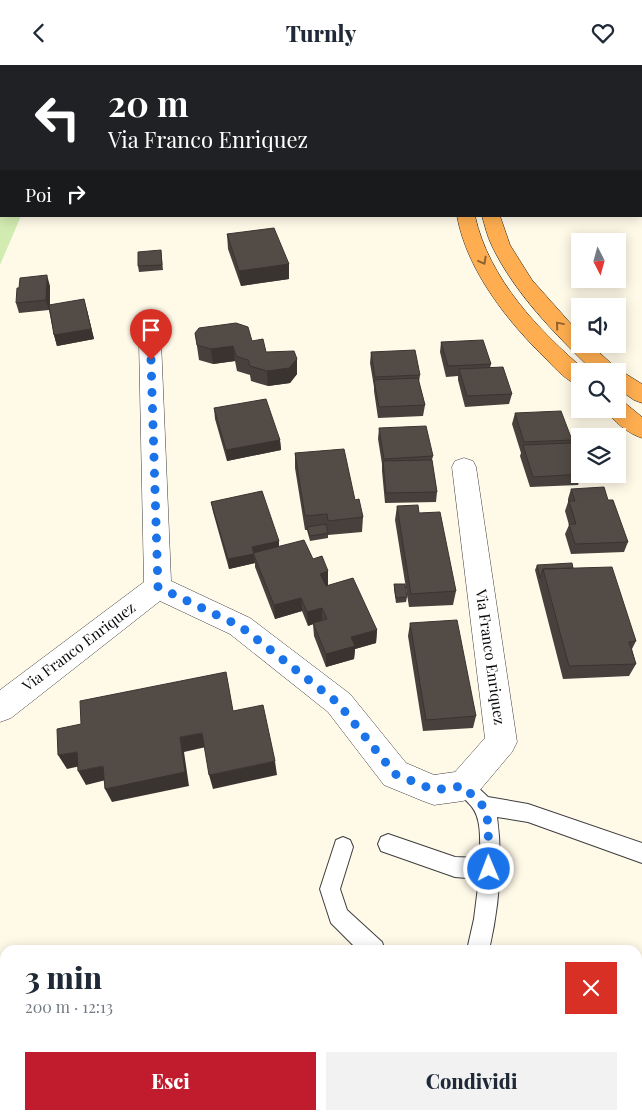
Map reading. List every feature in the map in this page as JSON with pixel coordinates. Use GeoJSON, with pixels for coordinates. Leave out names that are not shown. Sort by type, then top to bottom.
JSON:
{"type":"FeatureCollection","features":[{"type":"Feature","properties":{"kind":"highway"},"geometry":{"type":"LineString","coordinates":[[466,217],[474,245],[497,286],[523,321],[571,370]]}},
{"type":"Feature","properties":{"kind":"highway"},"geometry":{"type":"LineString","coordinates":[[491,217],[500,245],[524,283],[563,330],[598,363]]}},
{"type":"Feature","properties":{"kind":"highway"},"geometry":{"type":"LineString","coordinates":[[626,384],[642,395]]}},
{"type":"Feature","properties":{"kind":"highway"},"geometry":{"type":"LineString","coordinates":[[626,417],[642,430]]}},
{"type":"Feature","properties":{"kind":"street"},"geometry":{"type":"LineString","coordinates":[[150,341],[158,587],[240,626],[338,703],[395,774],[434,790],[473,796]]}},
{"type":"Feature","properties":{"kind":"street","name":"Via Franco Enriquez"},"geometry":{"type":"LineString","coordinates":[[464,467],[501,742],[473,796]]}},
{"type":"Feature","properties":{"kind":"street","name":"Via Franco Enriquez"},"geometry":{"type":"LineString","coordinates":[[0,708],[158,587]]}},
{"type":"Feature","properties":{"kind":"lane"},"geometry":{"type":"LineString","coordinates":[[473,796],[642,853]]}},
{"type":"Feature","properties":{"kind":"lane"},"geometry":{"type":"LineString","coordinates":[[473,796],[488,822],[489,869],[479,945]]}},
{"type":"Feature","properties":{"kind":"lane"},"geometry":{"type":"LineString","coordinates":[[388,844],[455,867],[489,869]]}},
{"type":"Feature","properties":{"kind":"lane"},"geometry":{"type":"LineString","coordinates":[[343,847],[330,889],[338,915],[369,945]]}},
{"type":"Feature","properties":{"kind":"green space"},"geometry":{"type":"Polygon","coordinates":[[[0,217],[21,217],[0,265],[0,217]]]}},
{"type":"Feature","properties":{"kind":"building"},"geometry":{"type":"Polygon","coordinates":[[[274,228],[289,264],[239,271],[227,234],[274,228]]]}},
{"type":"Feature","properties":{"kind":"building"},"geometry":{"type":"Polygon","coordinates":[[[161,250],[162,265],[138,266],[138,252],[161,250]]]}},
{"type":"Feature","properties":{"kind":"building"},"geometry":{"type":"Polygon","coordinates":[[[47,275],[46,300],[16,303],[20,278],[47,275]]]}},
{"type":"Feature","properties":{"kind":"building"},"geometry":{"type":"Polygon","coordinates":[[[84,299],[91,329],[54,335],[49,305],[84,299]]]}},
{"type":"Feature","properties":{"kind":"building"},"geometry":{"type":"Polygon","coordinates":[[[236,323],[248,327],[252,341],[263,339],[266,352],[294,351],[297,359],[289,368],[267,371],[250,366],[248,360],[236,356],[233,346],[211,349],[197,345],[195,333],[199,328],[236,323]]]}},
{"type":"Feature","properties":{"kind":"building"},"geometry":{"type":"Polygon","coordinates":[[[483,340],[491,364],[448,366],[441,342],[483,340]]]}},
{"type":"Feature","properties":{"kind":"building"},"geometry":{"type":"Polygon","coordinates":[[[415,350],[420,375],[375,377],[371,352],[415,350]]]}},
{"type":"Feature","properties":{"kind":"building"},"geometry":{"type":"Polygon","coordinates":[[[503,367],[512,394],[467,396],[459,369],[503,367]]]}},
{"type":"Feature","properties":{"kind":"building"},"geometry":{"type":"Polygon","coordinates":[[[418,378],[425,405],[379,407],[374,380],[418,378]]]}},
{"type":"Feature","properties":{"kind":"building"},"geometry":{"type":"Polygon","coordinates":[[[266,399],[280,440],[226,450],[214,408],[266,399]]]}},
{"type":"Feature","properties":{"kind":"building"},"geometry":{"type":"Polygon","coordinates":[[[561,411],[571,440],[524,442],[515,413],[561,411]]]}},
{"type":"Feature","properties":{"kind":"building"},"geometry":{"type":"Polygon","coordinates":[[[426,426],[433,456],[384,459],[379,428],[426,426]]]}},
{"type":"Feature","properties":{"kind":"building"},"geometry":{"type":"Polygon","coordinates":[[[571,443],[571,475],[533,477],[523,445],[571,443]]]}},
{"type":"Feature","properties":{"kind":"building"},"geometry":{"type":"Polygon","coordinates":[[[344,449],[355,500],[359,499],[363,517],[328,521],[327,514],[305,516],[295,453],[344,449]]]}},
{"type":"Feature","properties":{"kind":"building"},"geometry":{"type":"Polygon","coordinates":[[[432,460],[437,492],[386,493],[383,461],[432,460]]]}},
{"type":"Feature","properties":{"kind":"building"},"geometry":{"type":"Polygon","coordinates":[[[604,487],[608,500],[613,500],[628,542],[575,544],[569,524],[576,524],[569,501],[575,501],[571,489],[604,487]]]}},
{"type":"Feature","properties":{"kind":"building"},"geometry":{"type":"Polygon","coordinates":[[[262,491],[279,541],[252,547],[254,554],[228,559],[211,502],[262,491]]]}},
{"type":"Feature","properties":{"kind":"building"},"geometry":{"type":"Polygon","coordinates":[[[418,505],[419,513],[440,512],[456,591],[411,594],[397,506],[418,505]]]}},
{"type":"Feature","properties":{"kind":"building"},"geometry":{"type":"Polygon","coordinates":[[[326,524],[328,533],[310,536],[307,527],[326,524]]]}},
{"type":"Feature","properties":{"kind":"building"},"geometry":{"type":"Polygon","coordinates":[[[304,540],[313,559],[322,556],[328,571],[320,574],[326,586],[353,578],[377,630],[351,637],[355,646],[326,654],[313,623],[327,619],[322,608],[307,612],[301,598],[274,605],[253,553],[304,540]]]}},
{"type":"Feature","properties":{"kind":"building"},"geometry":{"type":"Polygon","coordinates":[[[572,563],[573,568],[543,569],[540,578],[537,565],[572,563]]]}},
{"type":"Feature","properties":{"kind":"building"},"geometry":{"type":"Polygon","coordinates":[[[612,567],[636,641],[629,642],[636,664],[569,666],[543,569],[612,567]]]}},
{"type":"Feature","properties":{"kind":"building"},"geometry":{"type":"Polygon","coordinates":[[[394,584],[405,584],[407,597],[396,598],[394,584]]]}},
{"type":"Feature","properties":{"kind":"building"},"geometry":{"type":"Polygon","coordinates":[[[457,620],[476,716],[426,720],[410,623],[457,620]]]}},
{"type":"Feature","properties":{"kind":"building"},"geometry":{"type":"Polygon","coordinates":[[[226,672],[233,711],[263,705],[275,761],[209,775],[202,733],[180,737],[185,772],[105,789],[103,766],[78,771],[77,752],[58,755],[57,729],[81,724],[80,701],[226,672]]]}},
{"type":"Feature","properties":{"kind":"route"},"geometry":{"type":"LineString","coordinates":[[151,360],[158,587],[240,626],[338,703],[395,774],[434,790],[463,786],[483,806],[488,822],[489,869]]}}]}
